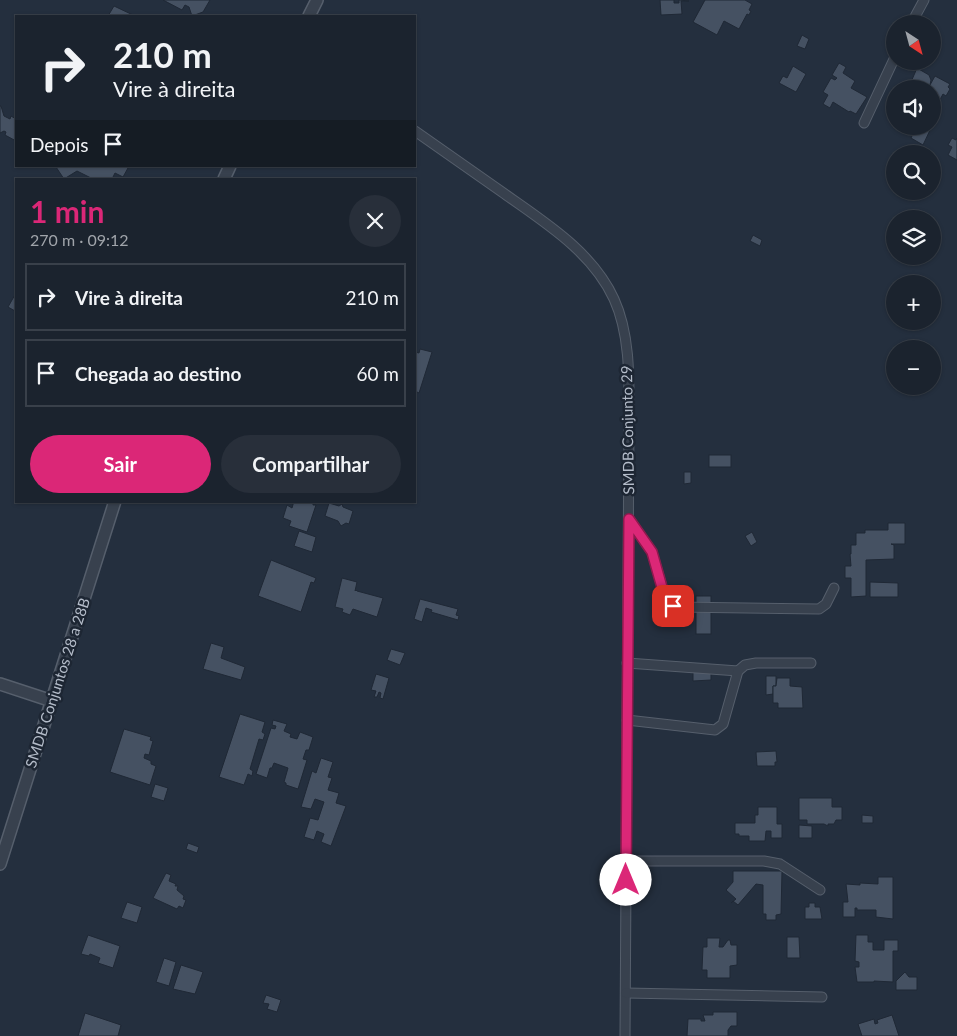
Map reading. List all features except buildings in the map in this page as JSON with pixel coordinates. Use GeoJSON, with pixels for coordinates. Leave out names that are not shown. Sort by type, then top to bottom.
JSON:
{"type":"FeatureCollection","features":[{"type":"Feature","properties":{"kind":"street"},"geometry":{"type":"LineString","coordinates":[[310,15],[317,0]]}},
{"type":"Feature","properties":{"kind":"street"},"geometry":{"type":"LineString","coordinates":[[916,15],[924,0]]}},
{"type":"Feature","properties":{"kind":"street"},"geometry":{"type":"LineString","coordinates":[[864,123],[889,70]]}},
{"type":"Feature","properties":{"kind":"street","name":"SMDB Conjunto 29"},"geometry":{"type":"LineString","coordinates":[[416,132],[576,247],[598,272],[614,300],[625,338],[629,372],[625,1036]]}},
{"type":"Feature","properties":{"kind":"street","name":"SMDB Conjuntos 28 a 28B"},"geometry":{"type":"LineString","coordinates":[[0,864],[114,503]]}},
{"type":"Feature","properties":{"kind":"street"},"geometry":{"type":"LineString","coordinates":[[629,519],[652,552],[665,598],[673,606],[688,608],[814,610],[826,604],[834,588]]}},
{"type":"Feature","properties":{"kind":"street"},"geometry":{"type":"LineString","coordinates":[[627,720],[715,730],[723,724],[726,718],[738,671],[745,665],[811,662]]}},
{"type":"Feature","properties":{"kind":"street"},"geometry":{"type":"LineString","coordinates":[[627,663],[738,671]]}},
{"type":"Feature","properties":{"kind":"street"},"geometry":{"type":"LineString","coordinates":[[0,684],[52,702]]}},
{"type":"Feature","properties":{"kind":"street"},"geometry":{"type":"LineString","coordinates":[[626,860],[764,861],[780,864],[820,890]]}},
{"type":"Feature","properties":{"kind":"street"},"geometry":{"type":"LineString","coordinates":[[626,993],[822,997]]}},
{"type":"Feature","properties":{"kind":"route"},"geometry":{"type":"LineString","coordinates":[[626,880],[629,519],[652,552],[665,598],[673,606]]}}]}
